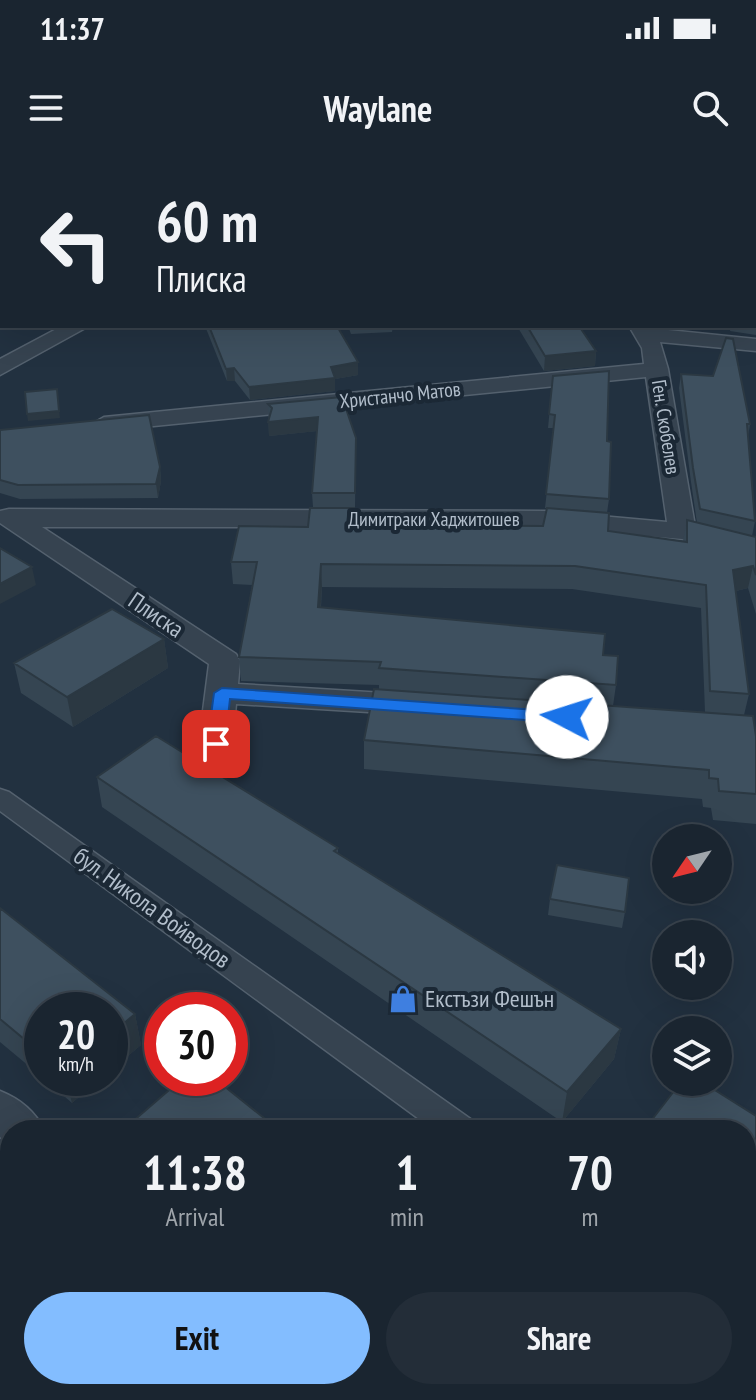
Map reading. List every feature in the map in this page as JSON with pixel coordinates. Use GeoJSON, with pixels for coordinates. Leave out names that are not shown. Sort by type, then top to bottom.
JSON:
{"type":"FeatureCollection","features":[{"type":"Feature","properties":{"kind":"street"},"geometry":{"type":"LineString","coordinates":[[0,368],[74,328]]}},
{"type":"Feature","properties":{"kind":"street"},"geometry":{"type":"LineString","coordinates":[[643,330],[756,345]]}},
{"type":"Feature","properties":{"kind":"street","name":"Ген. Скобелев"},"geometry":{"type":"LineString","coordinates":[[643,330],[657,369],[682,531]]}},
{"type":"Feature","properties":{"kind":"street","name":"Христанчо Матов"},"geometry":{"type":"LineString","coordinates":[[78,427],[657,369]]}},
{"type":"Feature","properties":{"kind":"street","name":"Димитраки Хаджитошев"},"geometry":{"type":"LineString","coordinates":[[7,516],[545,519],[682,531],[756,548]]}},
{"type":"Feature","properties":{"kind":"street","name":"Плиска"},"geometry":{"type":"LineString","coordinates":[[7,516],[225,661],[213,765]]}},
{"type":"Feature","properties":{"kind":"street"},"geometry":{"type":"LineString","coordinates":[[222,693],[441,707]]}},
{"type":"Feature","properties":{"kind":"street","name":"бул. Никола Войводов"},"geometry":{"type":"LineString","coordinates":[[0,798],[446,1120]]}},
{"type":"Feature","properties":{"kind":"building"},"geometry":{"type":"Polygon","coordinates":[[[210,328],[338,328],[358,362],[331,367],[335,378],[249,387],[234,368],[226,369],[210,328]]]}},
{"type":"Feature","properties":{"kind":"building"},"geometry":{"type":"Polygon","coordinates":[[[528,328],[580,328],[596,351],[545,356],[528,328]]]}},
{"type":"Feature","properties":{"kind":"building"},"geometry":{"type":"Polygon","coordinates":[[[726,338],[733,339],[750,424],[747,424],[755,521],[700,509],[693,468],[681,374],[713,376],[726,338]]]}},
{"type":"Feature","properties":{"kind":"building"},"geometry":{"type":"Polygon","coordinates":[[[609,371],[609,499],[546,494],[555,415],[549,414],[553,376],[609,371]]]}},
{"type":"Feature","properties":{"kind":"building"},"geometry":{"type":"Polygon","coordinates":[[[57,389],[59,411],[27,414],[25,392],[57,389]]]}},
{"type":"Feature","properties":{"kind":"building"},"geometry":{"type":"Polygon","coordinates":[[[342,397],[356,438],[355,493],[312,493],[318,417],[268,422],[272,408],[268,404],[342,397]]]}},
{"type":"Feature","properties":{"kind":"building"},"geometry":{"type":"Polygon","coordinates":[[[149,415],[160,467],[156,484],[18,485],[0,480],[0,430],[149,415]]]}},
{"type":"Feature","properties":{"kind":"building"},"geometry":{"type":"Polygon","coordinates":[[[310,508],[354,508],[354,524],[543,526],[547,508],[609,513],[608,531],[687,542],[687,520],[756,537],[756,575],[753,566],[733,570],[749,694],[710,691],[706,585],[575,566],[321,564],[318,607],[605,634],[603,655],[618,656],[616,685],[379,668],[381,662],[239,657],[257,562],[231,562],[239,526],[308,527],[310,508]]]}},
{"type":"Feature","properties":{"kind":"building"},"geometry":{"type":"Polygon","coordinates":[[[0,548],[32,567],[0,584],[0,548]]]}},
{"type":"Feature","properties":{"kind":"building"},"geometry":{"type":"Polygon","coordinates":[[[112,609],[164,639],[67,697],[14,663],[112,609]]]}},
{"type":"Feature","properties":{"kind":"building"},"geometry":{"type":"Polygon","coordinates":[[[374,689],[753,716],[756,794],[719,791],[718,779],[709,778],[709,770],[364,740],[374,689]]]}},
{"type":"Feature","properties":{"kind":"building"},"geometry":{"type":"Polygon","coordinates":[[[156,736],[338,848],[334,851],[621,1029],[567,1092],[97,777],[156,736]]]}},
{"type":"Feature","properties":{"kind":"building"},"geometry":{"type":"Polygon","coordinates":[[[557,865],[629,878],[625,912],[550,899],[557,865]]]}},
{"type":"Feature","properties":{"kind":"building"},"geometry":{"type":"Polygon","coordinates":[[[0,908],[107,992],[24,992],[24,1039],[0,1019],[0,908]]]}},
{"type":"Feature","properties":{"kind":"building"},"geometry":{"type":"Polygon","coordinates":[[[162,1096],[236,1096],[266,1120],[134,1120],[162,1096]]]}},
{"type":"Feature","properties":{"kind":"building"},"geometry":{"type":"Polygon","coordinates":[[[670,1096],[724,1096],[756,1116],[756,1120],[652,1120],[670,1096]]]}},
{"type":"Feature","properties":{"kind":"place","name":"Екстъзи Фешън"},"geometry":{"type":"Point","coordinates":[403,999]}},
{"type":"Feature","properties":{"kind":"route"},"geometry":{"type":"LineString","coordinates":[[216,744],[222,693],[567,717]]}}]}
